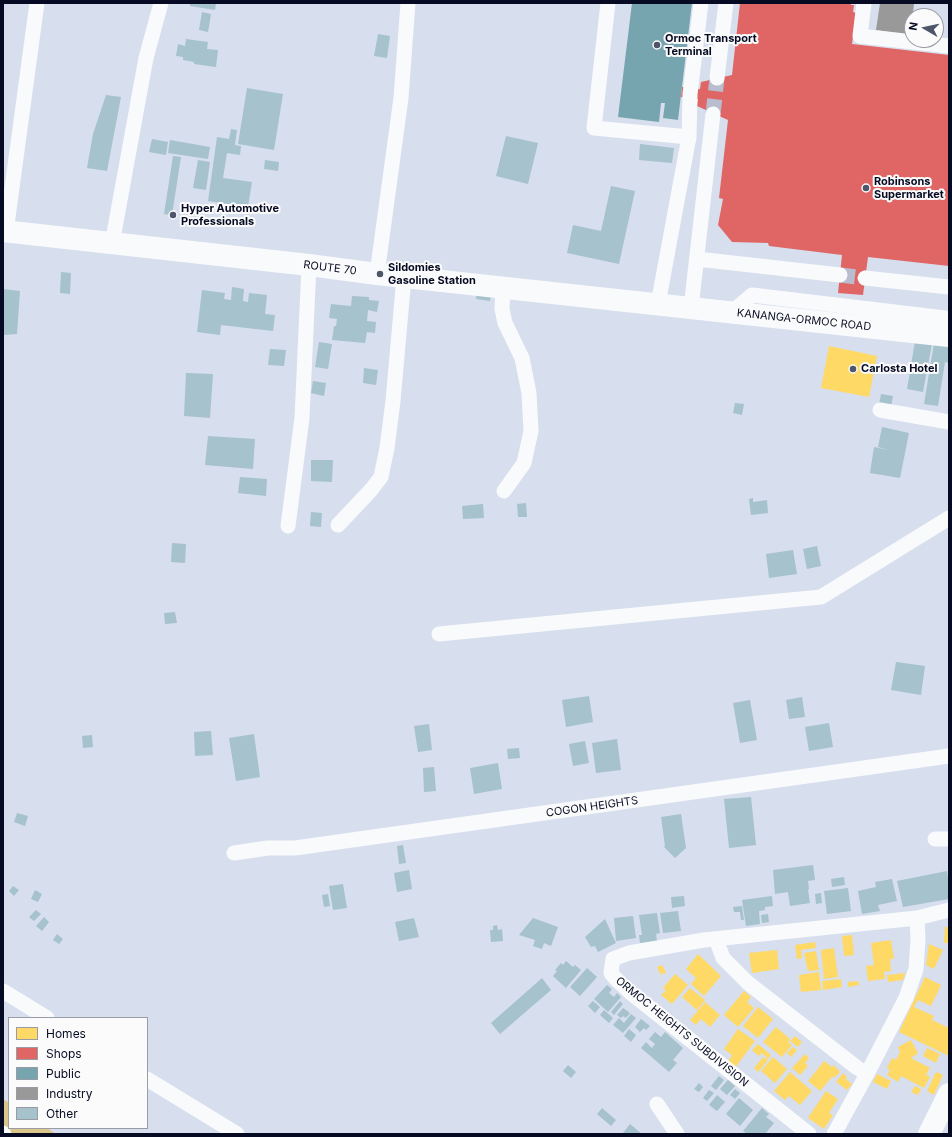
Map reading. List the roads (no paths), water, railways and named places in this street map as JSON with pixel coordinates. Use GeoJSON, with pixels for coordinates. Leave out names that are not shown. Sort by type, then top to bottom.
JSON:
{"type":"FeatureCollection","features":[{"type":"Feature","properties":{"kind":"highway","name":"ROUTE 70"},"geometry":{"type":"LineString","coordinates":[[5,231],[377,274],[658,304]]}},
{"type":"Feature","properties":{"kind":"highway","name":"KANANGA-ORMOC ROAD"},"geometry":{"type":"LineString","coordinates":[[658,304],[949,336]]}},
{"type":"Feature","properties":{"kind":"highway"},"geometry":{"type":"LineString","coordinates":[[929,1134],[949,1094]]}},
{"type":"Feature","properties":{"kind":"street"},"geometry":{"type":"LineString","coordinates":[[5,231],[37,3]]}},
{"type":"Feature","properties":{"kind":"street"},"geometry":{"type":"LineString","coordinates":[[112,244],[146,58],[161,3]]}},
{"type":"Feature","properties":{"kind":"street"},"geometry":{"type":"LineString","coordinates":[[377,274],[400,98],[408,3]]}},
{"type":"Feature","properties":{"kind":"street"},"geometry":{"type":"LineString","coordinates":[[608,3],[594,128],[689,137]]}},
{"type":"Feature","properties":{"kind":"street"},"geometry":{"type":"LineString","coordinates":[[658,304],[689,137],[690,94],[701,3]]}},
{"type":"Feature","properties":{"kind":"street"},"geometry":{"type":"LineString","coordinates":[[717,78],[726,3]]}},
{"type":"Feature","properties":{"kind":"street"},"geometry":{"type":"LineString","coordinates":[[864,3],[860,36],[949,46]]}},
{"type":"Feature","properties":{"kind":"street"},"geometry":{"type":"LineString","coordinates":[[691,308],[713,114]]}},
{"type":"Feature","properties":{"kind":"street"},"geometry":{"type":"LineString","coordinates":[[697,259],[840,275]]}},
{"type":"Feature","properties":{"kind":"street"},"geometry":{"type":"LineString","coordinates":[[288,526],[302,418],[309,265]]}},
{"type":"Feature","properties":{"kind":"street"},"geometry":{"type":"LineString","coordinates":[[338,525],[371,490],[381,477],[387,448],[393,401],[404,277]]}},
{"type":"Feature","properties":{"kind":"street"},"geometry":{"type":"LineString","coordinates":[[865,278],[949,288]]}},
{"type":"Feature","properties":{"kind":"street"},"geometry":{"type":"LineString","coordinates":[[503,287],[502,308],[505,323],[522,358],[529,393],[531,431],[524,464],[504,491]]}},
{"type":"Feature","properties":{"kind":"street"},"geometry":{"type":"LineString","coordinates":[[732,312],[752,295],[945,318],[949,322]]}},
{"type":"Feature","properties":{"kind":"street"},"geometry":{"type":"LineString","coordinates":[[880,410],[949,422]]}},
{"type":"Feature","properties":{"kind":"street"},"geometry":{"type":"LineString","coordinates":[[439,634],[821,597],[949,518]]}},
{"type":"Feature","properties":{"kind":"street","name":"COGON HEIGHTS"},"geometry":{"type":"LineString","coordinates":[[234,853],[268,848],[295,848],[949,756]]}},
{"type":"Feature","properties":{"kind":"street","name":"ORMOC HEIGHTS SUBDIVISION"},"geometry":{"type":"LineString","coordinates":[[809,1134],[632,993],[611,973],[614,959],[629,953],[716,939],[917,918],[949,910]]}},
{"type":"Feature","properties":{"kind":"street"},"geometry":{"type":"LineString","coordinates":[[834,1134],[906,998],[916,969],[918,940],[917,918]]}},
{"type":"Feature","properties":{"kind":"street"},"geometry":{"type":"LineString","coordinates":[[716,939],[723,958],[748,983],[867,1074]]}},
{"type":"Feature","properties":{"kind":"street"},"geometry":{"type":"LineString","coordinates":[[3,991],[45,1017]]}},
{"type":"Feature","properties":{"kind":"street"},"geometry":{"type":"LineString","coordinates":[[148,1080],[236,1134]]}},
{"type":"Feature","properties":{"kind":"street"},"geometry":{"type":"LineString","coordinates":[[657,1104],[677,1134]]}},
{"type":"Feature","properties":{"kind":"tunnel"},"geometry":{"type":"LineString","coordinates":[[713,114],[717,78]]}},
{"type":"Feature","properties":{"kind":"tunnel"},"geometry":{"type":"LineString","coordinates":[[840,275],[865,278]]}},
{"type":"Feature","properties":{"kind":"place","name":"Ormoc Transport Terminal"},"geometry":{"type":"Point","coordinates":[657,45]}},
{"type":"Feature","properties":{"kind":"place","name":"Robinsons Supermarket"},"geometry":{"type":"Point","coordinates":[866,188]}},
{"type":"Feature","properties":{"kind":"place","name":"Hyper Automotive Professionals"},"geometry":{"type":"Point","coordinates":[173,215]}},
{"type":"Feature","properties":{"kind":"place","name":"Sildomies Gasoline Station"},"geometry":{"type":"Point","coordinates":[380,274]}},
{"type":"Feature","properties":{"kind":"place","name":"Carlosta Hotel"},"geometry":{"type":"Point","coordinates":[853,369]}}]}
